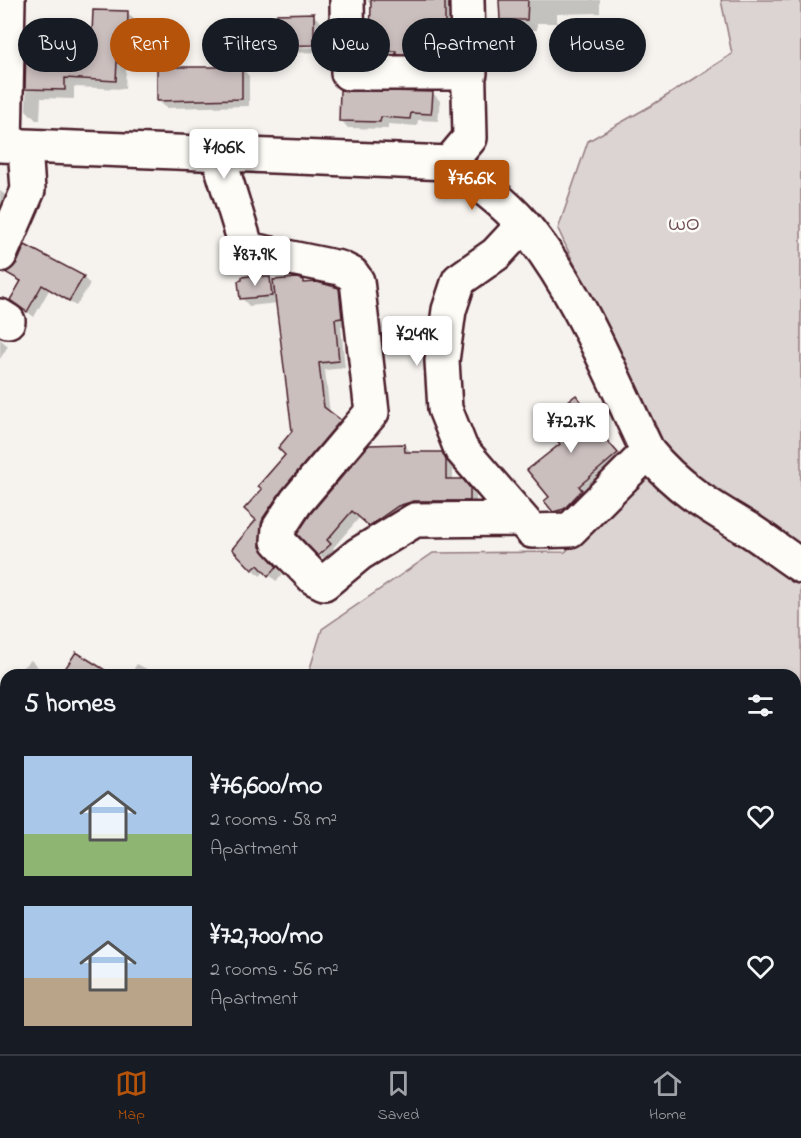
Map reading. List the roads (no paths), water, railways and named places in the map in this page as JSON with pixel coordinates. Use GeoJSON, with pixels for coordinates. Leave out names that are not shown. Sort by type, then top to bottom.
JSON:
{"type":"FeatureCollection","features":[{"type":"Feature","properties":{"kind":"street"},"geometry":{"type":"LineString","coordinates":[[0,255],[28,190],[10,146],[8,0]]}},
{"type":"Feature","properties":{"kind":"street"},"geometry":{"type":"LineString","coordinates":[[347,0],[348,73],[470,73]]}},
{"type":"Feature","properties":{"kind":"street"},"geometry":{"type":"LineString","coordinates":[[449,163],[470,138],[467,0]]}},
{"type":"Feature","properties":{"kind":"street"},"geometry":{"type":"LineString","coordinates":[[10,146],[449,163],[491,193],[523,225],[565,286],[648,452],[667,475],[710,508],[752,532],[801,566]]}},
{"type":"Feature","properties":{"kind":"street"},"geometry":{"type":"LineString","coordinates":[[218,154],[247,249],[340,268],[352,274],[357,281],[372,412],[296,502],[279,528],[278,541],[314,578],[324,583],[359,554],[415,520],[519,519]]}},
{"type":"Feature","properties":{"kind":"street"},"geometry":{"type":"LineString","coordinates":[[523,225],[496,254],[459,280],[449,310],[442,362],[445,409],[461,449],[519,519],[532,531],[570,530],[648,452]]}},
{"type":"Feature","properties":{"kind":"park label","name":"wo"},"geometry":{"type":"Point","coordinates":[684,221]}}]}
